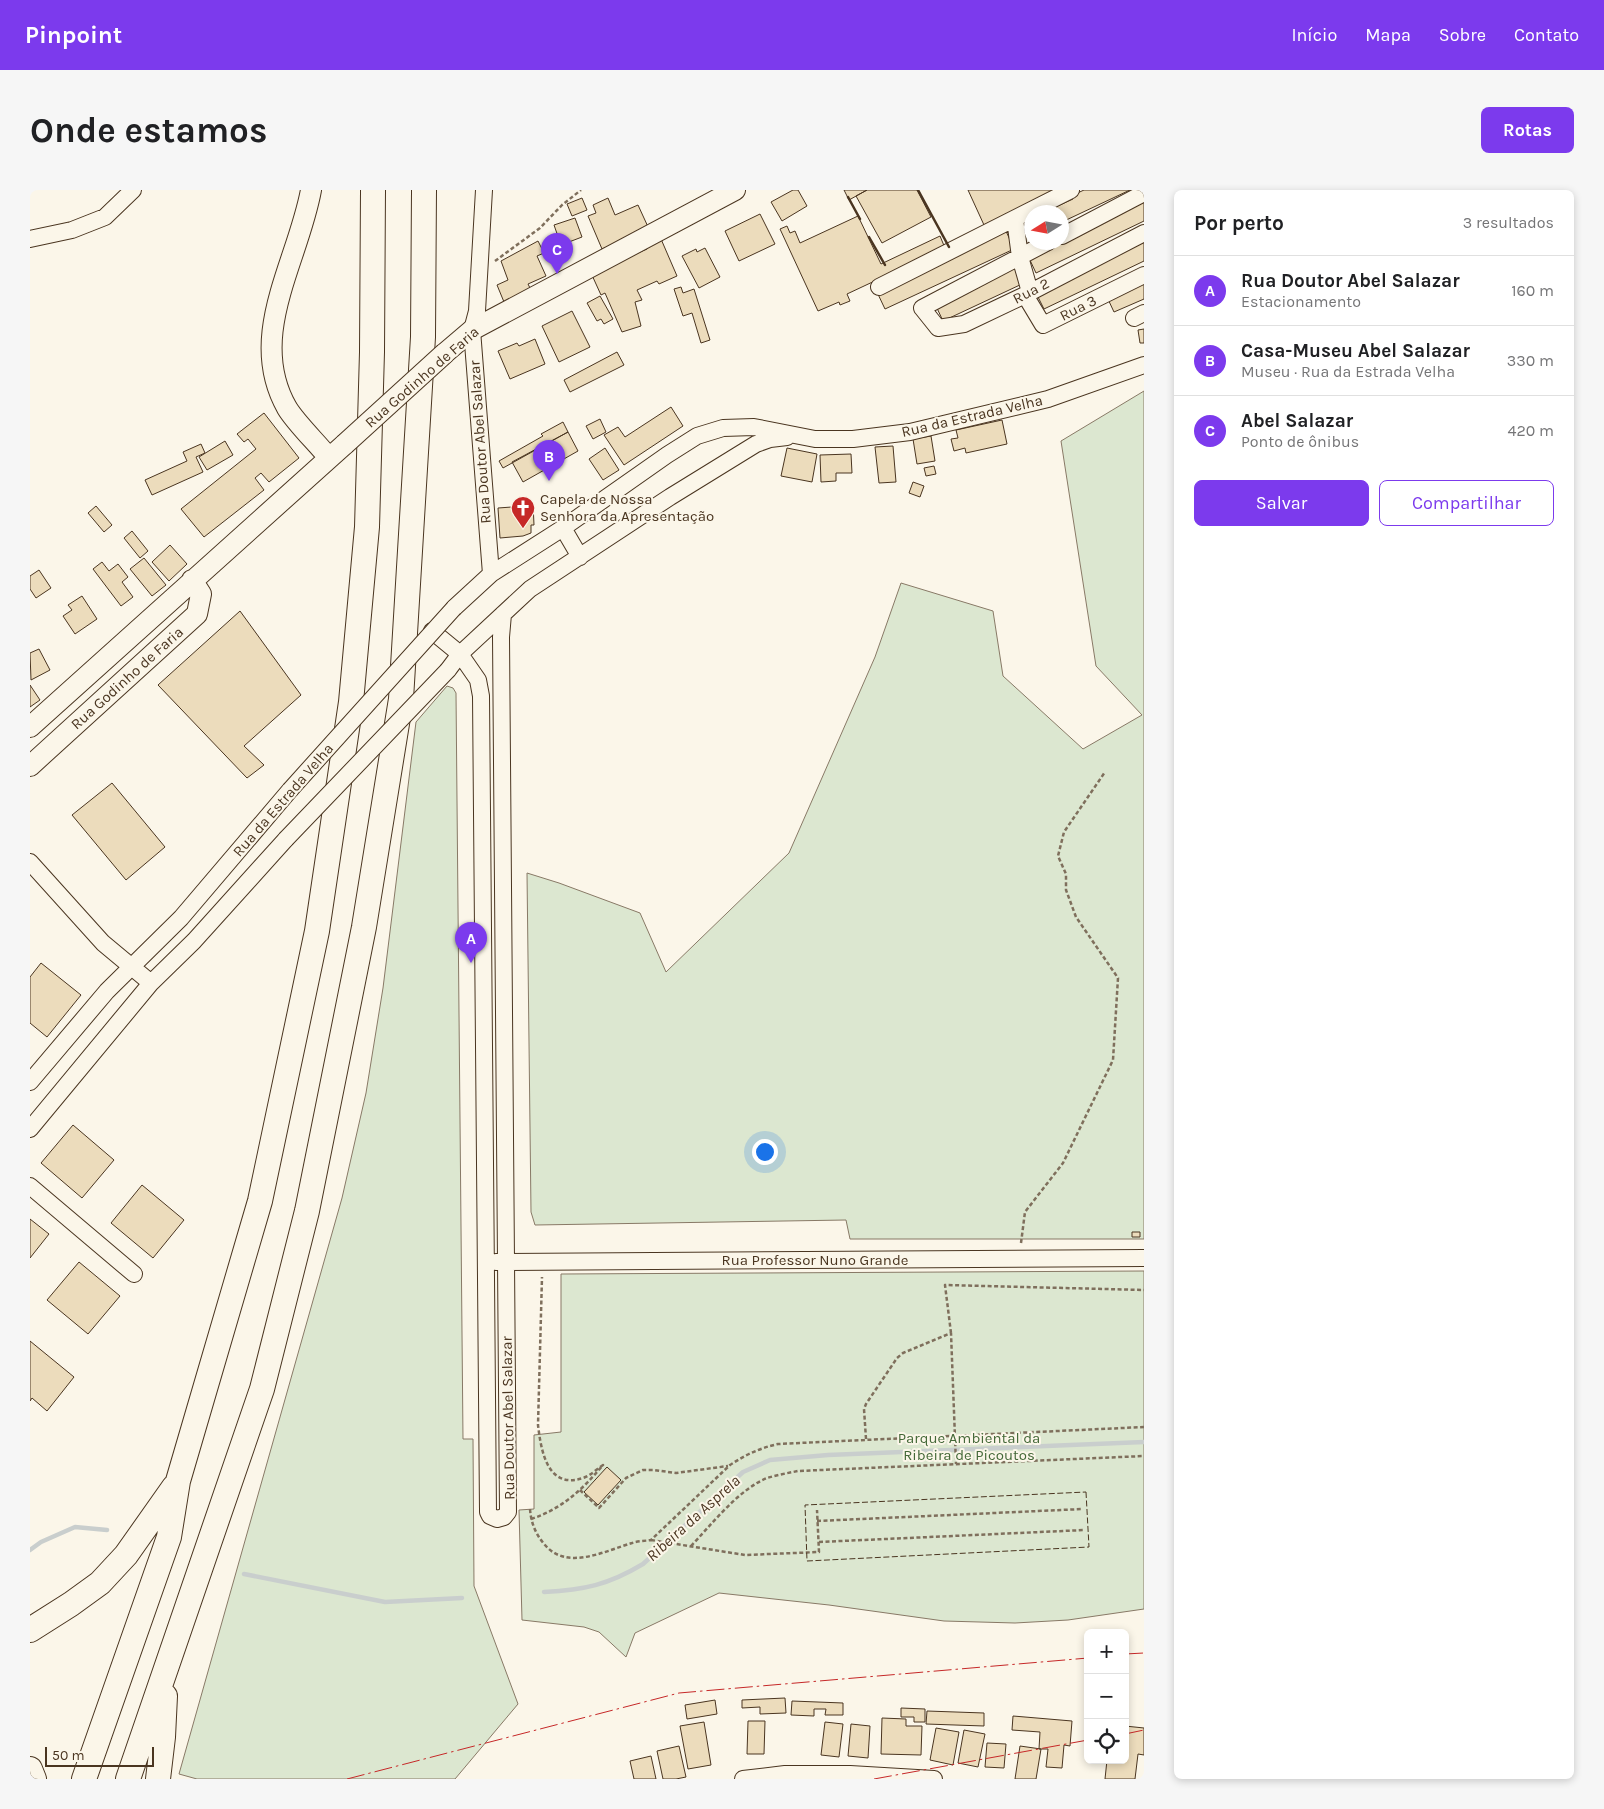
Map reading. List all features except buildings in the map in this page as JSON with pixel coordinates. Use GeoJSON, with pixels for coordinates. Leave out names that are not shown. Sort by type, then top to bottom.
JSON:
{"type":"FeatureCollection","features":[{"type":"Feature","properties":{"kind":"highway"},"geometry":{"type":"LineString","coordinates":[[84,1779],[169,1537],[178,1481],[260,1201],[317,931],[352,702],[367,527],[374,190]]}},
{"type":"Feature","properties":{"kind":"highway"},"geometry":{"type":"LineString","coordinates":[[128,1779],[262,1389],[307,1211],[364,927],[401,699],[423,337],[424,190]]}},
{"type":"Feature","properties":{"kind":"highway"},"geometry":{"type":"LineString","coordinates":[[30,1630],[100,1583],[126,1555],[178,1481]]}},
{"type":"Feature","properties":{"kind":"highway"},"geometry":{"type":"LineString","coordinates":[[158,1779],[163,1737],[166,1669]]}},
{"type":"Feature","properties":{"kind":"highway"},"geometry":{"type":"LineString","coordinates":[[30,1770],[34,1779]]}},
{"type":"Feature","properties":{"kind":"main road"},"geometry":{"type":"LineString","coordinates":[[311,190],[277,304],[272,330],[272,369],[288,410],[329,458]]}},
{"type":"Feature","properties":{"kind":"main road","name":"Rua Godinho de Faria"},"geometry":{"type":"LineString","coordinates":[[30,727],[472,330],[735,190]]}},
{"type":"Feature","properties":{"kind":"main road","name":"Rua Godinho de Faria"},"geometry":{"type":"LineString","coordinates":[[30,766],[197,614],[200,594],[192,580]]}},
{"type":"Feature","properties":{"kind":"street"},"geometry":{"type":"LineString","coordinates":[[30,239],[72,230],[104,217],[133,190]]}},
{"type":"Feature","properties":{"kind":"street","name":"Rua Doutor Abel Salazar"},"geometry":{"type":"LineString","coordinates":[[484,190],[477,311],[472,330],[491,574]]}},
{"type":"Feature","properties":{"kind":"street"},"geometry":{"type":"LineString","coordinates":[[879,288],[1071,190]]}},
{"type":"Feature","properties":{"kind":"street"},"geometry":{"type":"LineString","coordinates":[[1069,232],[1144,192]]}},
{"type":"Feature","properties":{"kind":"street"},"geometry":{"type":"LineString","coordinates":[[1015,219],[1020,257],[1028,294]]}},
{"type":"Feature","properties":{"kind":"street","name":"Rua 2"},"geometry":{"type":"LineString","coordinates":[[1020,257],[922,308],[938,328],[964,324],[1028,294],[1144,233]]}},
{"type":"Feature","properties":{"kind":"street"},"geometry":{"type":"LineString","coordinates":[[1020,257],[1033,250]]}},
{"type":"Feature","properties":{"kind":"street","name":"Rua 3"},"geometry":{"type":"LineString","coordinates":[[1028,294],[1043,326],[1144,275]]}},
{"type":"Feature","properties":{"kind":"street","name":"Rua da Estrada Velha"},"geometry":{"type":"LineString","coordinates":[[30,1082],[108,991],[181,918],[290,790],[454,608],[491,574],[563,528],[667,455],[697,436],[723,428],[754,427],[794,436],[853,439],[910,432],[1048,399],[1144,365]]}},
{"type":"Feature","properties":{"kind":"street","name":"Rua da Estrada Velha"},"geometry":{"type":"LineString","coordinates":[[30,1129],[152,984],[194,941],[286,839],[448,670],[456,651],[503,614],[530,589],[670,496],[756,444],[770,439],[794,436]]}},
{"type":"Feature","properties":{"kind":"street"},"geometry":{"type":"LineString","coordinates":[[563,528],[580,556]]}},
{"type":"Feature","properties":{"kind":"street","name":"Rua Doutor Abel Salazar"},"geometry":{"type":"LineString","coordinates":[[456,651],[478,680],[482,696],[488,1512],[490,1516],[497,1519],[504,1518],[508,1512],[501,647],[503,614]]}},
{"type":"Feature","properties":{"kind":"street"},"geometry":{"type":"LineString","coordinates":[[432,631],[456,651]]}},
{"type":"Feature","properties":{"kind":"street"},"geometry":{"type":"LineString","coordinates":[[30,862],[103,943],[152,984]]}},
{"type":"Feature","properties":{"kind":"street"},"geometry":{"type":"LineString","coordinates":[[30,1186],[134,1274]]}},
{"type":"Feature","properties":{"kind":"street","name":"Rua Professor Nuno Grande"},"geometry":{"type":"LineString","coordinates":[[486,1262],[1144,1258]]}},
{"type":"Feature","properties":{"kind":"street"},"geometry":{"type":"LineString","coordinates":[[744,1779],[785,1774],[850,1774],[934,1779]]}},
{"type":"Feature","properties":{"kind":"path"},"geometry":{"type":"LineString","coordinates":[[479,263],[493,262],[511,250],[540,228],[562,205],[581,190]]}},
{"type":"Feature","properties":{"kind":"path"},"geometry":{"type":"LineString","coordinates":[[1020,1260],[1025,1212],[1064,1163],[1113,1060],[1118,978],[1076,917],[1066,890],[1066,874],[1058,856],[1064,832],[1105,772]]}},
{"type":"Feature","properties":{"kind":"path"},"geometry":{"type":"LineString","coordinates":[[531,1519],[546,1514],[580,1490],[603,1465],[584,1478],[569,1480],[557,1476],[548,1466],[541,1449],[538,1425],[543,1262]]}},
{"type":"Feature","properties":{"kind":"path"},"geometry":{"type":"LineString","coordinates":[[956,1464],[951,1333],[944,1285],[1144,1290]]}},
{"type":"Feature","properties":{"kind":"path"},"geometry":{"type":"LineString","coordinates":[[866,1439],[864,1409],[897,1358],[903,1353],[951,1333]]}},
{"type":"Feature","properties":{"kind":"path"},"geometry":{"type":"LineString","coordinates":[[652,1540],[730,1466],[744,1456],[761,1448],[778,1444],[1144,1427]]}},
{"type":"Feature","properties":{"kind":"path"},"geometry":{"type":"LineString","coordinates":[[691,1546],[733,1502],[766,1479],[798,1471],[1144,1456]]}},
{"type":"Feature","properties":{"kind":"path"},"geometry":{"type":"LineString","coordinates":[[580,1490],[599,1508],[626,1478],[643,1470],[676,1473],[730,1466]]}},
{"type":"Feature","properties":{"kind":"path"},"geometry":{"type":"LineString","coordinates":[[530,1509],[531,1519],[538,1537],[550,1552],[563,1557],[574,1558],[614,1550],[634,1542],[652,1540],[745,1555],[819,1552],[817,1510]]}},
{"type":"Feature","properties":{"kind":"path"},"geometry":{"type":"LineString","coordinates":[[817,1521],[1083,1509]]}},
{"type":"Feature","properties":{"kind":"path"},"geometry":{"type":"LineString","coordinates":[[819,1542],[1085,1530]]}},
{"type":"Feature","properties":{"kind":"green space"},"geometry":{"type":"Polygon","coordinates":[[[1144,391],[1144,1239],[850,1239],[846,1220],[535,1225],[531,1212],[527,873],[640,913],[666,972],[789,853],[875,657],[901,583],[993,611],[1003,676],[1083,749],[1142,715],[1096,666],[1061,441],[1144,391]]]}},
{"type":"Feature","properties":{"kind":"green space"},"geometry":{"type":"Polygon","coordinates":[[[447,686],[453,688],[456,693],[463,1439],[473,1439],[474,1586],[518,1704],[455,1779],[197,1779],[179,1774],[342,1198],[366,1093],[383,988],[416,722],[447,686]]]}},
{"type":"Feature","properties":{"kind":"green space","name":"Parque Ambiental da Ribeira de Picoutos"},"geometry":{"type":"Polygon","coordinates":[[[1144,1271],[1144,1609],[1068,1620],[1015,1623],[944,1621],[829,1605],[719,1593],[635,1633],[626,1657],[599,1632],[584,1627],[522,1620],[519,1510],[534,1509],[534,1435],[561,1432],[561,1274],[1144,1271]]]}},
{"type":"Feature","properties":{"kind":"waterway","name":"Ribeira da Asprela"},"geometry":{"type":"LineString","coordinates":[[544,1592],[584,1588],[607,1582],[643,1564],[743,1472],[770,1460],[828,1455],[1144,1442]]}},
{"type":"Feature","properties":{"kind":"waterway","name":"Ribeira da Asprela"},"geometry":{"type":"LineString","coordinates":[[30,1550],[41,1542],[75,1527],[107,1530]]}},
{"type":"Feature","properties":{"kind":"waterway","name":"Ribeira da Asprela"},"geometry":{"type":"LineString","coordinates":[[244,1574],[385,1602],[462,1598]]}},
{"type":"Feature","properties":{"kind":"fence"},"geometry":{"type":"LineString","coordinates":[[1086,1492],[1089,1547],[807,1561],[805,1505],[1086,1492]]}},
{"type":"Feature","properties":{"kind":"wall"},"geometry":{"type":"LineString","coordinates":[[918,190],[949,247]]}},
{"type":"Feature","properties":{"kind":"wall"},"geometry":{"type":"LineString","coordinates":[[848,197],[860,219]]}},
{"type":"Feature","properties":{"kind":"wall"},"geometry":{"type":"LineString","coordinates":[[869,237],[885,265]]}},
{"type":"Feature","properties":{"kind":"power"},"geometry":{"type":"LineString","coordinates":[[1129,1654],[1144,1653]]}},
{"type":"Feature","properties":{"kind":"power"},"geometry":{"type":"LineString","coordinates":[[347,1779],[679,1693],[1084,1658]]}},
{"type":"Feature","properties":{"kind":"power"},"geometry":{"type":"LineString","coordinates":[[1129,1733],[1144,1730]]}},
{"type":"Feature","properties":{"kind":"power"},"geometry":{"type":"LineString","coordinates":[[874,1779],[1084,1741]]}},
{"type":"Feature","properties":{"kind":"place","name":"Abel Salazar"},"geometry":{"type":"Point","coordinates":[557,274]}},
{"type":"Feature","properties":{"kind":"place","name":"Casa-Museu Abel Salazar"},"geometry":{"type":"Point","coordinates":[549,481]}},
{"type":"Feature","properties":{"kind":"place","name":"Capela de Nossa Senhora da Apresentação"},"geometry":{"type":"Point","coordinates":[523,529]}},
{"type":"Feature","properties":{"kind":"place","name":"Rua Doutor Abel Salazar"},"geometry":{"type":"Point","coordinates":[471,963]}}]}
